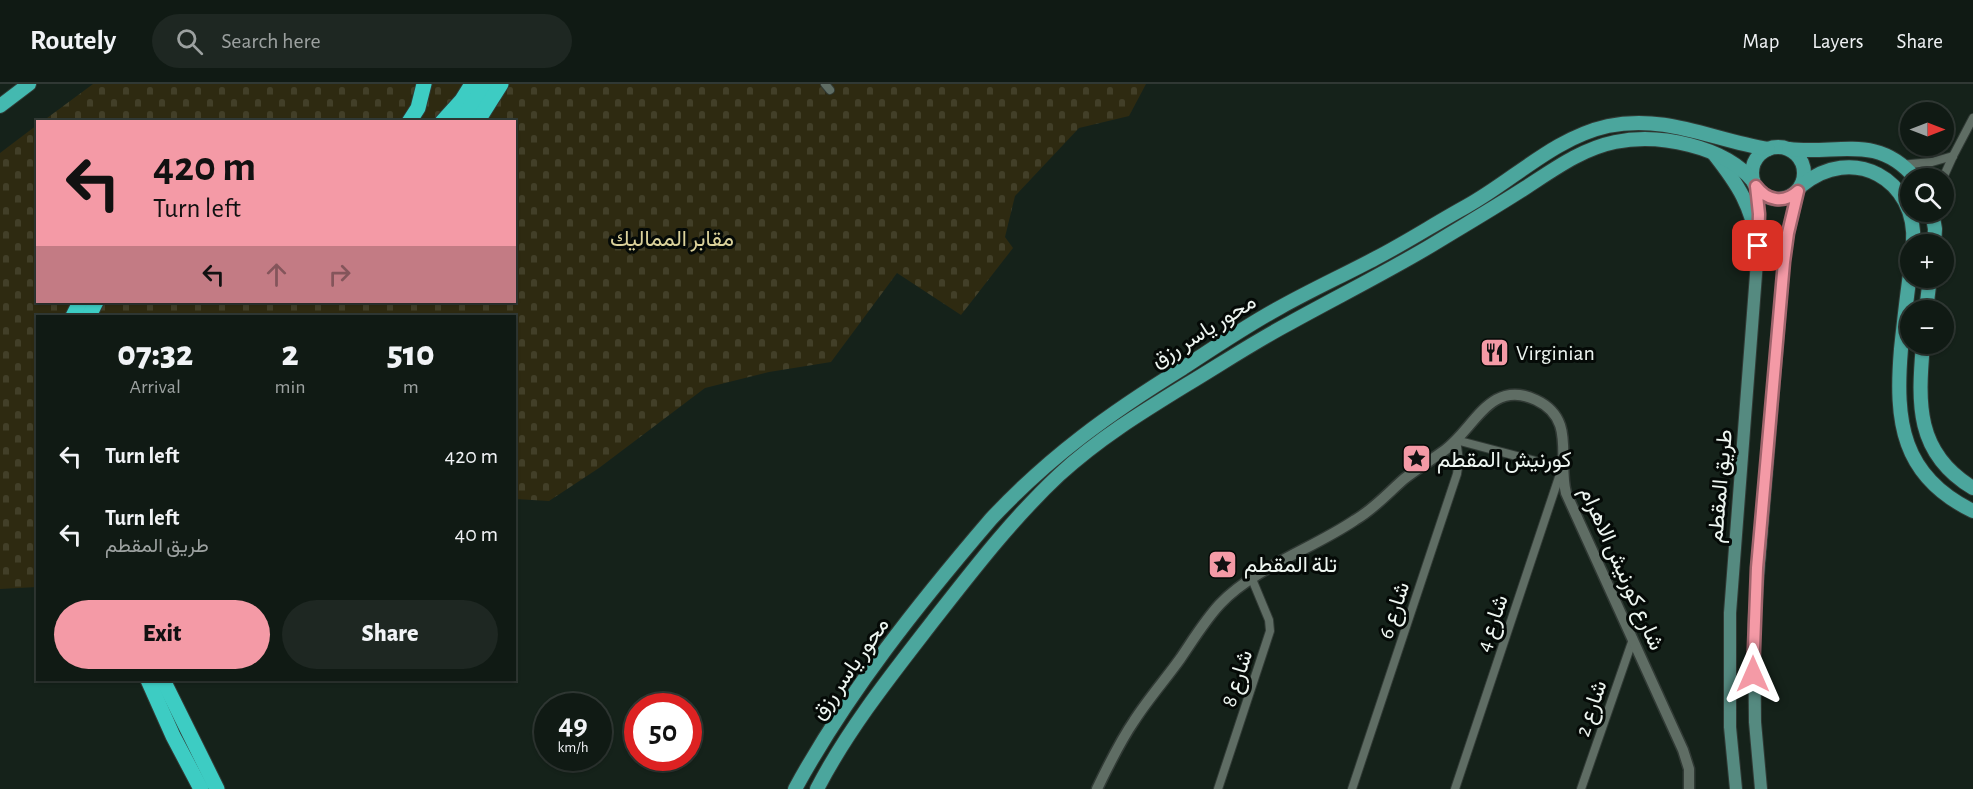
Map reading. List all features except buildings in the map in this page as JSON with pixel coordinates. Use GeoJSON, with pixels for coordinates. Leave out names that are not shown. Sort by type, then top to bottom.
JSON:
{"type":"FeatureCollection","features":[{"type":"Feature","properties":{"kind":"highway"},"geometry":{"type":"LineString","coordinates":[[0,106],[29,84]]}},
{"type":"Feature","properties":{"kind":"highway"},"geometry":{"type":"LineString","coordinates":[[410,120],[418,108],[424,84]]}},
{"type":"Feature","properties":{"kind":"highway"},"geometry":{"type":"LineString","coordinates":[[444,120],[462,100],[472,84]]}},
{"type":"Feature","properties":{"kind":"highway"},"geometry":{"type":"LineString","coordinates":[[461,120],[486,84]]}},
{"type":"Feature","properties":{"kind":"highway"},"geometry":{"type":"LineString","coordinates":[[478,120],[501,84]]}},
{"type":"Feature","properties":{"kind":"highway"},"geometry":{"type":"LineString","coordinates":[[148,681],[173,736],[201,789]]}},
{"type":"Feature","properties":{"kind":"highway"},"geometry":{"type":"LineString","coordinates":[[163,681],[217,789]]}},
{"type":"Feature","properties":{"kind":"main road","name":"محور ياسر رزق"},"geometry":{"type":"LineString","coordinates":[[795,789],[823,742],[882,655],[991,519],[1058,454],[1133,399],[1256,321],[1469,205],[1502,185],[1547,152],[1582,134],[1620,124],[1657,123],[1682,127],[1768,149]]}},
{"type":"Feature","properties":{"kind":"main road","name":"محور ياسر رزق"},"geometry":{"type":"LineString","coordinates":[[817,789],[844,744],[896,668],[987,553],[1057,477],[1110,433],[1266,336],[1387,271],[1589,150],[1615,142],[1642,139],[1676,142],[1731,160],[1754,184]]}},
{"type":"Feature","properties":{"kind":"main road"},"geometry":{"type":"LineString","coordinates":[[1903,168],[1883,155],[1863,149],[1779,147],[1768,149],[1756,160],[1752,170],[1754,184],[1765,196],[1777,200],[1789,197],[1820,173],[1843,168],[1864,168],[1883,176],[1897,189],[1907,204],[1913,222],[1913,234]]}},
{"type":"Feature","properties":{"kind":"main road"},"geometry":{"type":"LineString","coordinates":[[1789,149],[1798,155],[1804,165],[1805,176],[1800,189]]}},
{"type":"Feature","properties":{"kind":"main road"},"geometry":{"type":"LineString","coordinates":[[1712,153],[1732,177],[1745,198],[1754,221],[1758,246]]}},
{"type":"Feature","properties":{"kind":"main road","name":"طريق المقطم"},"geometry":{"type":"LineString","coordinates":[[1736,789],[1730,727],[1730,613],[1758,246],[1759,214],[1754,184]]}},
{"type":"Feature","properties":{"kind":"main road","name":"طريق المقطم"},"geometry":{"type":"LineString","coordinates":[[1761,789],[1753,690],[1755,596],[1785,248],[1800,189]]}},
{"type":"Feature","properties":{"kind":"main road"},"geometry":{"type":"LineString","coordinates":[[1909,288],[1899,389],[1902,426],[1911,451],[1925,474],[1943,493],[1973,511]]}},
{"type":"Feature","properties":{"kind":"main road"},"geometry":{"type":"LineString","coordinates":[[1922,354],[1921,415],[1926,434],[1931,446],[1946,467],[1973,488]]}},
{"type":"Feature","properties":{"kind":"street"},"geometry":{"type":"LineString","coordinates":[[1954,154],[1973,118]]}},
{"type":"Feature","properties":{"kind":"street"},"geometry":{"type":"LineString","coordinates":[[1900,165],[1932,162],[1953,156]]}},
{"type":"Feature","properties":{"kind":"street"},"geometry":{"type":"LineString","coordinates":[[1948,168],[1953,156]]}},
{"type":"Feature","properties":{"kind":"street","name":"شارع كورنيش الاهرام"},"geometry":{"type":"LineString","coordinates":[[1097,789],[1132,723],[1207,620],[1227,597],[1252,579],[1356,520],[1377,505],[1413,472],[1456,440],[1489,403],[1506,396],[1525,396],[1543,403],[1550,409],[1560,425],[1564,443],[1562,468],[1566,493],[1687,759],[1689,789]]}},
{"type":"Feature","properties":{"kind":"street"},"geometry":{"type":"LineString","coordinates":[[1456,440],[1562,468]]}},
{"type":"Feature","properties":{"kind":"street","name":"شارع 6"},"geometry":{"type":"LineString","coordinates":[[1352,789],[1457,474],[1459,460],[1456,440]]}},
{"type":"Feature","properties":{"kind":"street","name":"شارع 4"},"geometry":{"type":"LineString","coordinates":[[1455,789],[1562,468]]}},
{"type":"Feature","properties":{"kind":"street","name":"شارع 8"},"geometry":{"type":"LineString","coordinates":[[1218,789],[1270,631],[1269,621],[1252,579]]}},
{"type":"Feature","properties":{"kind":"street","name":"شارع 2"},"geometry":{"type":"LineString","coordinates":[[1581,789],[1633,639]]}},
{"type":"Feature","properties":{"kind":"green space","name":"مقابر المماليك"},"geometry":{"type":"Polygon","coordinates":[[[93,84],[1146,84],[1129,116],[1079,128],[1015,196],[1005,237],[1013,248],[961,315],[897,273],[831,362],[769,372],[705,388],[599,468],[549,501],[516,499],[516,315],[36,315],[36,587],[0,589],[0,153],[36,126],[36,303],[516,303],[516,120],[44,120],[93,84]]]}},
{"type":"Feature","properties":{"kind":"place","name":"Virginian"},"geometry":{"type":"Point","coordinates":[1495,352]}},
{"type":"Feature","properties":{"kind":"place","name":"كورنيش المقطم"},"geometry":{"type":"Point","coordinates":[1416,459]}},
{"type":"Feature","properties":{"kind":"place","name":"تلة المقطم"},"geometry":{"type":"Point","coordinates":[1223,564]}},
{"type":"Feature","properties":{"kind":"route"},"geometry":{"type":"LineString","coordinates":[[1753,674],[1757,568],[1784,262],[1798,191],[1794,195],[1777,200],[1765,196],[1756,186],[1760,225],[1758,246]]}}]}
